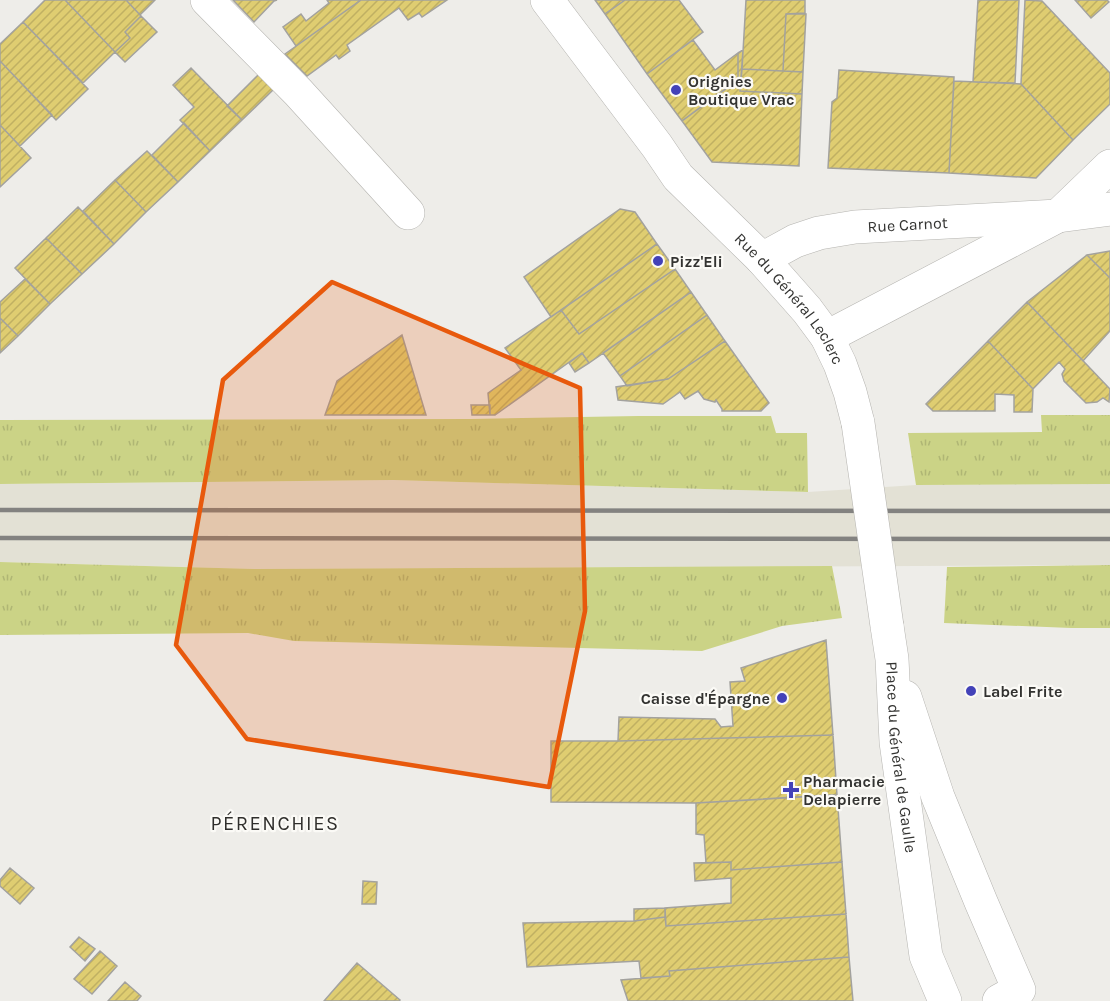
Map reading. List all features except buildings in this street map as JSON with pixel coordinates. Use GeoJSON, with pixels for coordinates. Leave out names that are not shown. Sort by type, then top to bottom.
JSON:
{"type":"FeatureCollection","features":[{"type":"Feature","properties":{"kind":"main road"},"geometry":{"type":"LineString","coordinates":[[207,0],[298,92],[408,213]]}},
{"type":"Feature","properties":{"kind":"main road","name":"Rue du Général Leclerc"},"geometry":{"type":"LineString","coordinates":[[547,0],[678,177],[762,259],[807,310],[827,338],[840,364],[858,423],[892,659]]}},
{"type":"Feature","properties":{"kind":"main road"},"geometry":{"type":"LineString","coordinates":[[1058,216],[1110,166]]}},
{"type":"Feature","properties":{"kind":"main road","name":"Rue Carnot"},"geometry":{"type":"LineString","coordinates":[[762,259],[795,240],[855,227],[1058,216],[1110,209]]}},
{"type":"Feature","properties":{"kind":"main road","name":"Rue Carnot"},"geometry":{"type":"LineString","coordinates":[[827,338],[1058,216]]}},
{"type":"Feature","properties":{"kind":"main road","name":"Place du Général de Gaulle"},"geometry":{"type":"LineString","coordinates":[[892,659],[938,797],[981,902],[1014,997]]}},
{"type":"Feature","properties":{"kind":"main road","name":"Place du Général de Gaulle"},"geometry":{"type":"LineString","coordinates":[[892,659],[896,742],[926,956],[945,1001]]}},
{"type":"Feature","properties":{"kind":"highlighted area"},"geometry":{"type":"Polygon","coordinates":[[[332,282],[580,388],[585,611],[549,787],[247,739],[176,645],[223,380],[332,282]]]}},
{"type":"Feature","properties":{"kind":"shaded area"},"geometry":{"type":"Polygon","coordinates":[[[393,480],[808,492],[916,485],[1110,484],[1110,565],[255,569],[0,562],[0,484],[393,480]]]}},
{"type":"Feature","properties":{"kind":"green space"},"geometry":{"type":"Polygon","coordinates":[[[1041,415],[1110,415],[1110,484],[916,485],[908,433],[1042,432],[1041,415]]]}},
{"type":"Feature","properties":{"kind":"green space"},"geometry":{"type":"Polygon","coordinates":[[[771,416],[776,433],[807,433],[808,492],[393,480],[0,484],[0,420],[471,419],[771,416]]]}},
{"type":"Feature","properties":{"kind":"green space"},"geometry":{"type":"Polygon","coordinates":[[[0,562],[255,569],[832,566],[842,618],[782,626],[702,651],[294,641],[248,633],[0,635],[0,562]]]}},
{"type":"Feature","properties":{"kind":"green space"},"geometry":{"type":"Polygon","coordinates":[[[1110,565],[1110,628],[944,623],[947,567],[1110,565]]]}},
{"type":"Feature","properties":{"kind":"railway"},"geometry":{"type":"LineString","coordinates":[[0,510],[1110,511]]}},
{"type":"Feature","properties":{"kind":"railway"},"geometry":{"type":"LineString","coordinates":[[0,538],[1110,539]]}},
{"type":"Feature","properties":{"kind":"place","name":"Orignies Boutique Vrac"},"geometry":{"type":"Point","coordinates":[676,90]}},
{"type":"Feature","properties":{"kind":"place","name":"Pizz'Eli"},"geometry":{"type":"Point","coordinates":[658,261]}},
{"type":"Feature","properties":{"kind":"place","name":"Label Frite"},"geometry":{"type":"Point","coordinates":[971,691]}},
{"type":"Feature","properties":{"kind":"place","name":"Caisse d'Épargne"},"geometry":{"type":"Point","coordinates":[782,698]}},
{"type":"Feature","properties":{"kind":"place","name":"Pharmacie Delapierre"},"geometry":{"type":"Point","coordinates":[791,790]}},
{"type":"Feature","properties":{"kind":"district","name":"PÉRENCHIES"},"geometry":{"type":"Point","coordinates":[275,823]}}]}
